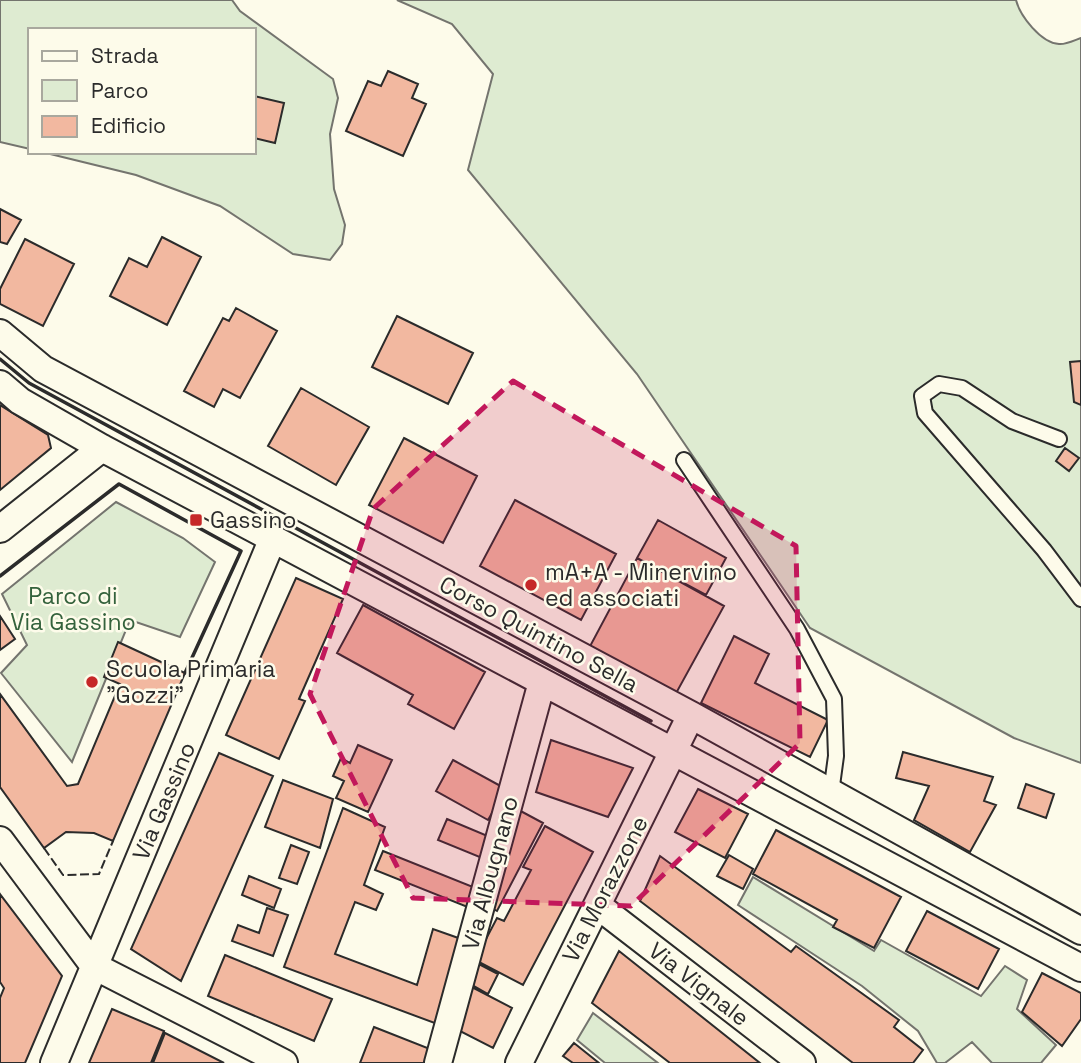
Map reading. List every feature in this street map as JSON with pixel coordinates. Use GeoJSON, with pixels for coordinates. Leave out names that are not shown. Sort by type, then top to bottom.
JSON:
{"type":"FeatureCollection","features":[{"type":"Feature","properties":{"kind":"street","name":"Corso Quintino Sella"},"geometry":{"type":"LineString","coordinates":[[0,333],[43,369],[691,715],[1081,931]]}},
{"type":"Feature","properties":{"kind":"street","name":"Corso Quintino Sella"},"geometry":{"type":"LineString","coordinates":[[0,384],[20,401],[102,448],[1081,968]]}},
{"type":"Feature","properties":{"kind":"street"},"geometry":{"type":"LineString","coordinates":[[0,529],[102,448]]}},
{"type":"Feature","properties":{"kind":"street","name":"Via Gassino"},"geometry":{"type":"LineString","coordinates":[[54,1063],[273,538]]}},
{"type":"Feature","properties":{"kind":"street","name":"Via Albugnano"},"geometry":{"type":"LineString","coordinates":[[438,1063],[542,682]]}},
{"type":"Feature","properties":{"kind":"street","name":"Via Morazzone"},"geometry":{"type":"LineString","coordinates":[[519,1063],[691,715]]}},
{"type":"Feature","properties":{"kind":"street"},"geometry":{"type":"LineString","coordinates":[[0,840],[94,966],[284,1063]]}},
{"type":"Feature","properties":{"kind":"street","name":"Via Vignale"},"geometry":{"type":"LineString","coordinates":[[597,905],[802,1063]]}},
{"type":"Feature","properties":{"kind":"lane"},"geometry":{"type":"LineString","coordinates":[[1059,439],[1012,421],[962,388],[939,383],[922,396],[925,413],[1044,550],[1081,599]]}},
{"type":"Feature","properties":{"kind":"lane"},"geometry":{"type":"LineString","coordinates":[[684,460],[797,629],[834,699],[836,755],[831,793]]}},
{"type":"Feature","properties":{"kind":"highlighted area"},"geometry":{"type":"Polygon","coordinates":[[[513,381],[796,546],[800,743],[631,906],[413,898],[310,694],[373,509],[513,381]]]}},
{"type":"Feature","properties":{"kind":"green space"},"geometry":{"type":"Polygon","coordinates":[[[0,0],[232,0],[240,11],[333,79],[338,98],[330,134],[334,189],[345,225],[342,244],[330,260],[293,254],[220,206],[136,175],[50,154],[256,154],[256,28],[28,28],[28,149],[0,142],[0,0]]]}},
{"type":"Feature","properties":{"kind":"green space"},"geometry":{"type":"Polygon","coordinates":[[[397,0],[1016,0],[1027,21],[1045,39],[1061,44],[1081,38],[1081,763],[1014,738],[810,628],[637,374],[468,170],[493,74],[452,24],[397,0]]]}},
{"type":"Feature","properties":{"kind":"green space","name":"Parco di Via Gassino"},"geometry":{"type":"Polygon","coordinates":[[[116,502],[183,538],[215,562],[180,637],[130,620],[72,762],[1,673],[27,645],[2,594],[116,502]]]}},
{"type":"Feature","properties":{"kind":"green space"},"geometry":{"type":"Polygon","coordinates":[[[753,877],[874,951],[881,940],[981,996],[1005,966],[1027,980],[1017,1009],[1056,1045],[1041,1063],[992,1063],[972,1042],[945,1063],[937,1063],[918,1031],[862,986],[738,905],[753,877]]]}},
{"type":"Feature","properties":{"kind":"green space"},"geometry":{"type":"Polygon","coordinates":[[[593,1013],[658,1063],[605,1063],[577,1040],[593,1013]]]}},
{"type":"Feature","properties":{"kind":"building"},"geometry":{"type":"Polygon","coordinates":[[[388,71],[418,84],[412,98],[426,104],[403,156],[346,131],[368,81],[381,86],[388,71]]]}},
{"type":"Feature","properties":{"kind":"building"},"geometry":{"type":"Polygon","coordinates":[[[256,96],[284,103],[275,143],[256,138],[256,96]]]}},
{"type":"Feature","properties":{"kind":"building"},"geometry":{"type":"Polygon","coordinates":[[[0,209],[21,220],[7,244],[0,242],[0,209]]]}},
{"type":"Feature","properties":{"kind":"building"},"geometry":{"type":"Polygon","coordinates":[[[162,237],[201,257],[167,325],[110,296],[129,258],[147,267],[162,237]]]}},
{"type":"Feature","properties":{"kind":"building"},"geometry":{"type":"Polygon","coordinates":[[[25,239],[74,264],[43,326],[0,304],[0,289],[25,239]]]}},
{"type":"Feature","properties":{"kind":"building"},"geometry":{"type":"Polygon","coordinates":[[[236,308],[277,331],[240,398],[223,389],[214,407],[184,391],[223,318],[229,321],[236,308]]]}},
{"type":"Feature","properties":{"kind":"building"},"geometry":{"type":"Polygon","coordinates":[[[397,316],[473,353],[448,404],[372,367],[397,316]]]}},
{"type":"Feature","properties":{"kind":"building"},"geometry":{"type":"Polygon","coordinates":[[[1081,361],[1081,405],[1074,402],[1070,362],[1081,361]]]}},
{"type":"Feature","properties":{"kind":"building"},"geometry":{"type":"Polygon","coordinates":[[[301,388],[369,427],[336,485],[268,446],[301,388]]]}},
{"type":"Feature","properties":{"kind":"building"},"geometry":{"type":"Polygon","coordinates":[[[0,405],[48,435],[51,448],[0,490],[0,405]]]}},
{"type":"Feature","properties":{"kind":"building"},"geometry":{"type":"Polygon","coordinates":[[[404,438],[477,476],[443,543],[369,505],[404,438]]]}},
{"type":"Feature","properties":{"kind":"building"},"geometry":{"type":"Polygon","coordinates":[[[1065,448],[1079,458],[1069,471],[1056,461],[1065,448]]]}},
{"type":"Feature","properties":{"kind":"building"},"geometry":{"type":"Polygon","coordinates":[[[515,500],[616,554],[581,620],[480,566],[515,500]]]}},
{"type":"Feature","properties":{"kind":"building"},"geometry":{"type":"Polygon","coordinates":[[[658,520],[726,558],[706,595],[637,558],[658,520]]]}},
{"type":"Feature","properties":{"kind":"building"},"geometry":{"type":"Polygon","coordinates":[[[637,558],[724,606],[674,697],[588,650],[637,558]]]}},
{"type":"Feature","properties":{"kind":"building"},"geometry":{"type":"Polygon","coordinates":[[[296,578],[343,599],[299,699],[305,701],[279,759],[226,735],[296,578]]]}},
{"type":"Feature","properties":{"kind":"building"},"geometry":{"type":"Polygon","coordinates":[[[363,605],[485,672],[454,729],[408,704],[413,695],[337,653],[363,605]]]}},
{"type":"Feature","properties":{"kind":"building"},"geometry":{"type":"Polygon","coordinates":[[[0,616],[15,639],[0,650],[0,616]]]}},
{"type":"Feature","properties":{"kind":"building"},"geometry":{"type":"Polygon","coordinates":[[[734,636],[769,654],[755,683],[828,720],[810,757],[701,703],[734,636]]]}},
{"type":"Feature","properties":{"kind":"building"},"geometry":{"type":"Polygon","coordinates":[[[118,642],[185,673],[113,841],[94,833],[66,832],[44,848],[0,787],[0,694],[67,786],[78,784],[120,684],[104,677],[118,642]]]}},
{"type":"Feature","properties":{"kind":"building"},"geometry":{"type":"Polygon","coordinates":[[[551,740],[633,768],[608,817],[536,792],[551,740]]]}},
{"type":"Feature","properties":{"kind":"building"},"geometry":{"type":"Polygon","coordinates":[[[358,745],[392,760],[368,812],[336,798],[344,781],[333,776],[341,758],[350,763],[358,745]]]}},
{"type":"Feature","properties":{"kind":"building"},"geometry":{"type":"Polygon","coordinates":[[[903,752],[993,777],[984,801],[996,805],[970,852],[914,820],[929,786],[896,778],[903,752]]]}},
{"type":"Feature","properties":{"kind":"building"},"geometry":{"type":"Polygon","coordinates":[[[219,753],[273,776],[181,981],[131,949],[219,753]]]}},
{"type":"Feature","properties":{"kind":"building"},"geometry":{"type":"Polygon","coordinates":[[[453,760],[506,789],[488,820],[436,791],[453,760]]]}},
{"type":"Feature","properties":{"kind":"building"},"geometry":{"type":"Polygon","coordinates":[[[283,780],[333,799],[320,848],[265,827],[283,780]]]}},
{"type":"Feature","properties":{"kind":"building"},"geometry":{"type":"Polygon","coordinates":[[[1026,784],[1054,794],[1046,818],[1018,808],[1026,784]]]}},
{"type":"Feature","properties":{"kind":"building"},"geometry":{"type":"Polygon","coordinates":[[[698,789],[748,814],[725,858],[675,832],[698,789]]]}},
{"type":"Feature","properties":{"kind":"building"},"geometry":{"type":"Polygon","coordinates":[[[343,808],[385,827],[364,885],[383,894],[376,910],[355,902],[335,954],[417,985],[433,929],[464,940],[440,1025],[284,967],[343,808]]]}},
{"type":"Feature","properties":{"kind":"building"},"geometry":{"type":"Polygon","coordinates":[[[515,808],[543,823],[497,911],[488,906],[515,808]]]}},
{"type":"Feature","properties":{"kind":"building"},"geometry":{"type":"Polygon","coordinates":[[[447,819],[490,837],[482,858],[438,840],[447,819]]]}},
{"type":"Feature","properties":{"kind":"building"},"geometry":{"type":"Polygon","coordinates":[[[545,826],[593,852],[523,985],[475,960],[497,918],[504,921],[531,870],[523,867],[545,826]]]}},
{"type":"Feature","properties":{"kind":"building"},"geometry":{"type":"Polygon","coordinates":[[[776,830],[901,897],[874,948],[833,927],[837,920],[753,874],[776,830]]]}},
{"type":"Feature","properties":{"kind":"building"},"geometry":{"type":"Polygon","coordinates":[[[291,845],[309,852],[297,884],[279,878],[291,845]]]}},
{"type":"Feature","properties":{"kind":"building"},"geometry":{"type":"Polygon","coordinates":[[[383,851],[478,889],[470,908],[375,870],[383,851]]]}},
{"type":"Feature","properties":{"kind":"building"},"geometry":{"type":"Polygon","coordinates":[[[729,855],[753,869],[743,889],[717,876],[729,855]]]}},
{"type":"Feature","properties":{"kind":"building"},"geometry":{"type":"Polygon","coordinates":[[[660,856],[791,952],[796,946],[899,1020],[894,1027],[923,1050],[913,1063],[853,1063],[640,901],[660,856]]]}},
{"type":"Feature","properties":{"kind":"building"},"geometry":{"type":"Polygon","coordinates":[[[249,876],[281,889],[274,908],[242,895],[249,876]]]}},
{"type":"Feature","properties":{"kind":"building"},"geometry":{"type":"Polygon","coordinates":[[[0,894],[62,976],[25,1063],[0,1063],[0,998],[4,988],[0,982],[0,894]]]}},
{"type":"Feature","properties":{"kind":"building"},"geometry":{"type":"Polygon","coordinates":[[[267,908],[288,915],[273,956],[232,941],[238,925],[259,933],[267,908]]]}},
{"type":"Feature","properties":{"kind":"building"},"geometry":{"type":"Polygon","coordinates":[[[927,911],[999,949],[978,989],[906,951],[927,911]]]}},
{"type":"Feature","properties":{"kind":"building"},"geometry":{"type":"Polygon","coordinates":[[[619,951],[760,1063],[670,1063],[592,1003],[619,951]]]}},
{"type":"Feature","properties":{"kind":"building"},"geometry":{"type":"Polygon","coordinates":[[[225,955],[332,999],[314,1041],[208,996],[225,955]]]}},
{"type":"Feature","properties":{"kind":"building"},"geometry":{"type":"Polygon","coordinates":[[[475,962],[498,974],[488,994],[467,982],[475,962]]]}},
{"type":"Feature","properties":{"kind":"building"},"geometry":{"type":"Polygon","coordinates":[[[1042,973],[1081,993],[1081,1019],[1062,1046],[1022,1012],[1042,973]]]}},
{"type":"Feature","properties":{"kind":"building"},"geometry":{"type":"Polygon","coordinates":[[[466,984],[512,1008],[493,1048],[454,1028],[466,984]]]}},
{"type":"Feature","properties":{"kind":"building"},"geometry":{"type":"Polygon","coordinates":[[[112,1009],[164,1031],[151,1063],[89,1063],[112,1009]]]}},
{"type":"Feature","properties":{"kind":"building"},"geometry":{"type":"Polygon","coordinates":[[[374,1027],[430,1049],[424,1063],[360,1063],[374,1027]]]}},
{"type":"Feature","properties":{"kind":"building"},"geometry":{"type":"Polygon","coordinates":[[[165,1033],[224,1063],[153,1063],[165,1033]]]}},
{"type":"Feature","properties":{"kind":"building"},"geometry":{"type":"Polygon","coordinates":[[[574,1043],[599,1063],[573,1063],[563,1056],[574,1043]]]}},
{"type":"Feature","properties":{"kind":"fence"},"geometry":{"type":"LineString","coordinates":[[44,848],[63,875],[99,874],[113,841]]}},
{"type":"Feature","properties":{"kind":"wall"},"geometry":{"type":"LineString","coordinates":[[0,359],[29,383],[651,721]]}},
{"type":"Feature","properties":{"kind":"wall"},"geometry":{"type":"LineString","coordinates":[[0,576],[119,484],[241,551],[185,673]]}},
{"type":"Feature","properties":{"kind":"place","name":"Gassino"},"geometry":{"type":"Point","coordinates":[196,520]}},
{"type":"Feature","properties":{"kind":"place","name":"mA+A - Minervino ed associati"},"geometry":{"type":"Point","coordinates":[531,585]}},
{"type":"Feature","properties":{"kind":"place","name":"Scuola Primaria \"Gozzi\""},"geometry":{"type":"Point","coordinates":[92,682]}}]}
